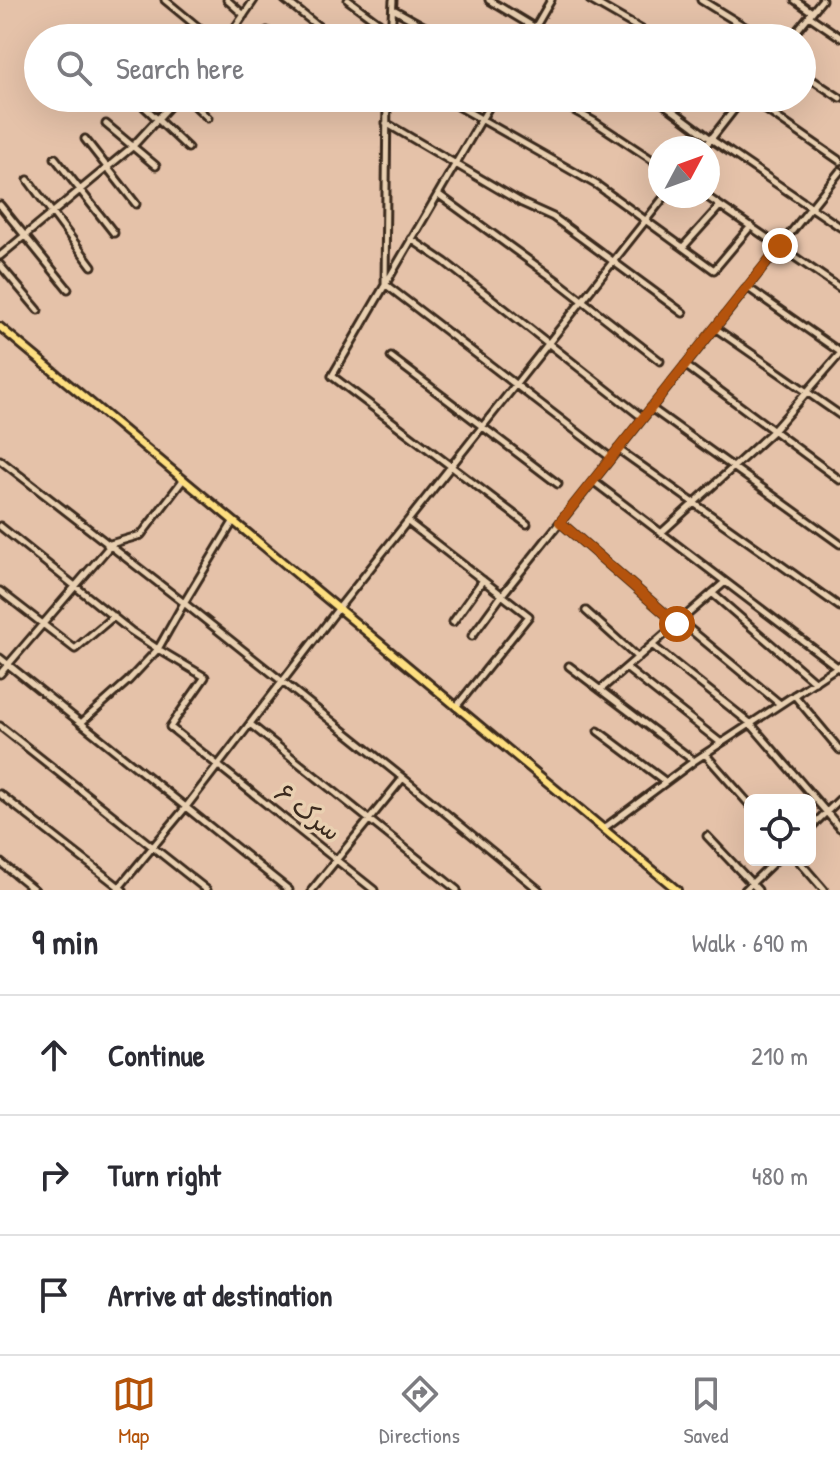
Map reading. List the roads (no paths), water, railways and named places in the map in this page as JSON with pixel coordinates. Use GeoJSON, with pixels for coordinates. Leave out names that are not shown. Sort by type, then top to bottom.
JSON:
{"type":"FeatureCollection","features":[{"type":"Feature","properties":{"kind":"main road"},"geometry":{"type":"LineString","coordinates":[[0,327],[675,890]]}},
{"type":"Feature","properties":{"kind":"street"},"geometry":{"type":"LineString","coordinates":[[165,0],[194,24]]}},
{"type":"Feature","properties":{"kind":"street"},"geometry":{"type":"LineString","coordinates":[[227,0],[244,15]]}},
{"type":"Feature","properties":{"kind":"street"},"geometry":{"type":"LineString","coordinates":[[238,24],[254,0]]}},
{"type":"Feature","properties":{"kind":"street"},"geometry":{"type":"LineString","coordinates":[[285,0],[316,24]]}},
{"type":"Feature","properties":{"kind":"street"},"geometry":{"type":"LineString","coordinates":[[348,0],[378,22]]}},
{"type":"Feature","properties":{"kind":"street"},"geometry":{"type":"LineString","coordinates":[[392,24],[393,0]]}},
{"type":"Feature","properties":{"kind":"street"},"geometry":{"type":"LineString","coordinates":[[489,0],[531,24]]}},
{"type":"Feature","properties":{"kind":"street"},"geometry":{"type":"LineString","coordinates":[[536,24],[551,0]]}},
{"type":"Feature","properties":{"kind":"street"},"geometry":{"type":"LineString","coordinates":[[590,0],[632,24]]}},
{"type":"Feature","properties":{"kind":"street"},"geometry":{"type":"LineString","coordinates":[[795,0],[840,37]]}},
{"type":"Feature","properties":{"kind":"street"},"geometry":{"type":"LineString","coordinates":[[803,24],[822,0]]}},
{"type":"Feature","properties":{"kind":"street"},"geometry":{"type":"LineString","coordinates":[[704,1],[741,24]]}},
{"type":"Feature","properties":{"kind":"street"},"geometry":{"type":"LineString","coordinates":[[393,9],[420,24]]}},
{"type":"Feature","properties":{"kind":"street"},"geometry":{"type":"LineString","coordinates":[[816,82],[840,98]]}},
{"type":"Feature","properties":{"kind":"street"},"geometry":{"type":"LineString","coordinates":[[150,112],[188,148]]}},
{"type":"Feature","properties":{"kind":"street"},"geometry":{"type":"LineString","coordinates":[[0,256],[132,147],[164,112]]}},
{"type":"Feature","properties":{"kind":"street"},"geometry":{"type":"LineString","coordinates":[[202,112],[208,118]]}},
{"type":"Feature","properties":{"kind":"street"},"geometry":{"type":"LineString","coordinates":[[385,284],[386,112]]}},
{"type":"Feature","properties":{"kind":"street"},"geometry":{"type":"LineString","coordinates":[[471,112],[597,185],[714,270],[751,226]]}},
{"type":"Feature","properties":{"kind":"street"},"geometry":{"type":"LineString","coordinates":[[486,112],[332,376],[527,524]]}},
{"type":"Feature","properties":{"kind":"street"},"geometry":{"type":"LineString","coordinates":[[577,112],[648,157]]}},
{"type":"Feature","properties":{"kind":"street"},"geometry":{"type":"LineString","coordinates":[[675,112],[707,136]]}},
{"type":"Feature","properties":{"kind":"street"},"geometry":{"type":"LineString","coordinates":[[714,136],[734,112]]}},
{"type":"Feature","properties":{"kind":"street"},"geometry":{"type":"LineString","coordinates":[[767,112],[840,161]]}},
{"type":"Feature","properties":{"kind":"street"},"geometry":{"type":"LineString","coordinates":[[385,122],[522,203],[553,217],[683,313]]}},
{"type":"Feature","properties":{"kind":"street"},"geometry":{"type":"LineString","coordinates":[[106,124],[156,166]]}},
{"type":"Feature","properties":{"kind":"street"},"geometry":{"type":"LineString","coordinates":[[85,139],[136,204]]}},
{"type":"Feature","properties":{"kind":"street"},"geometry":{"type":"LineString","coordinates":[[720,145],[840,227]]}},
{"type":"Feature","properties":{"kind":"street"},"geometry":{"type":"LineString","coordinates":[[55,158],[114,233]]}},
{"type":"Feature","properties":{"kind":"street"},"geometry":{"type":"LineString","coordinates":[[472,636],[840,171]]}},
{"type":"Feature","properties":{"kind":"street"},"geometry":{"type":"LineString","coordinates":[[28,180],[92,266]]}},
{"type":"Feature","properties":{"kind":"street"},"geometry":{"type":"LineString","coordinates":[[438,194],[660,361]]}},
{"type":"Feature","properties":{"kind":"street"},"geometry":{"type":"LineString","coordinates":[[0,205],[68,289]]}},
{"type":"Feature","properties":{"kind":"street"},"geometry":{"type":"LineString","coordinates":[[720,206],[840,288]]}},
{"type":"Feature","properties":{"kind":"street"},"geometry":{"type":"LineString","coordinates":[[0,794],[120,889],[656,208]]}},
{"type":"Feature","properties":{"kind":"street"},"geometry":{"type":"LineString","coordinates":[[683,247],[718,208]]}},
{"type":"Feature","properties":{"kind":"street"},"geometry":{"type":"LineString","coordinates":[[411,239],[549,342],[643,418]]}},
{"type":"Feature","properties":{"kind":"street"},"geometry":{"type":"LineString","coordinates":[[0,265],[38,310]]}},
{"type":"Feature","properties":{"kind":"street"},"geometry":{"type":"LineString","coordinates":[[385,284],[611,458]]}},
{"type":"Feature","properties":{"kind":"street"},"geometry":{"type":"LineString","coordinates":[[661,533],[773,431],[840,353],[747,287]]}},
{"type":"Feature","properties":{"kind":"street"},"geometry":{"type":"LineString","coordinates":[[715,328],[840,415]]}},
{"type":"Feature","properties":{"kind":"street"},"geometry":{"type":"LineString","coordinates":[[391,357],[558,484]]}},
{"type":"Feature","properties":{"kind":"street"},"geometry":{"type":"LineString","coordinates":[[685,365],[840,480]]}},
{"type":"Feature","properties":{"kind":"street"},"geometry":{"type":"LineString","coordinates":[[651,408],[840,544]]}},
{"type":"Feature","properties":{"kind":"street"},"geometry":{"type":"LineString","coordinates":[[618,449],[840,607]]}},
{"type":"Feature","properties":{"kind":"street"},"geometry":{"type":"LineString","coordinates":[[0,460],[184,603],[539,890]]}},
{"type":"Feature","properties":{"kind":"street"},"geometry":{"type":"LineString","coordinates":[[0,674],[107,546],[141,535],[183,480]]}},
{"type":"Feature","properties":{"kind":"street"},"geometry":{"type":"LineString","coordinates":[[593,481],[839,667],[694,761],[603,829]]}},
{"type":"Feature","properties":{"kind":"street"},"geometry":{"type":"LineString","coordinates":[[81,723],[158,649],[233,522]]}},
{"type":"Feature","properties":{"kind":"street"},"geometry":{"type":"LineString","coordinates":[[408,522],[529,616],[456,707]]}},
{"type":"Feature","properties":{"kind":"street"},"geometry":{"type":"LineString","coordinates":[[560,522],[780,704]]}},
{"type":"Feature","properties":{"kind":"street"},"geometry":{"type":"LineString","coordinates":[[0,526],[158,649]]}},
{"type":"Feature","properties":{"kind":"street"},"geometry":{"type":"LineString","coordinates":[[453,622],[483,580]]}},
{"type":"Feature","properties":{"kind":"street"},"geometry":{"type":"LineString","coordinates":[[600,690],[725,582]]}},
{"type":"Feature","properties":{"kind":"street"},"geometry":{"type":"LineString","coordinates":[[0,591],[76,649],[114,616]]}},
{"type":"Feature","properties":{"kind":"street"},"geometry":{"type":"LineString","coordinates":[[712,593],[815,682]]}},
{"type":"Feature","properties":{"kind":"street"},"geometry":{"type":"LineString","coordinates":[[586,611],[638,658]]}},
{"type":"Feature","properties":{"kind":"street"},"geometry":{"type":"LineString","coordinates":[[652,645],[750,723],[840,828]]}},
{"type":"Feature","properties":{"kind":"street","name":"سرک ۶"},"geometry":{"type":"LineString","coordinates":[[158,649],[205,677],[170,727],[374,890]]}},
{"type":"Feature","properties":{"kind":"street"},"geometry":{"type":"LineString","coordinates":[[0,658],[289,890]]}},
{"type":"Feature","properties":{"kind":"street"},"geometry":{"type":"LineString","coordinates":[[569,666],[694,761]]}},
{"type":"Feature","properties":{"kind":"street"},"geometry":{"type":"LineString","coordinates":[[626,668],[721,743]]}},
{"type":"Feature","properties":{"kind":"street"},"geometry":{"type":"LineString","coordinates":[[794,695],[840,750]]}},
{"type":"Feature","properties":{"kind":"street"},"geometry":{"type":"LineString","coordinates":[[250,724],[457,890]]}},
{"type":"Feature","properties":{"kind":"street"},"geometry":{"type":"LineString","coordinates":[[0,726],[207,890]]}},
{"type":"Feature","properties":{"kind":"street"},"geometry":{"type":"LineString","coordinates":[[598,731],[666,782]]}},
{"type":"Feature","properties":{"kind":"street"},"geometry":{"type":"LineString","coordinates":[[705,754],[744,798]]}},
{"type":"Feature","properties":{"kind":"street"},"geometry":{"type":"LineString","coordinates":[[312,890],[403,778]]}},
{"type":"Feature","properties":{"kind":"street"},"geometry":{"type":"LineString","coordinates":[[816,822],[840,799]]}},
{"type":"Feature","properties":{"kind":"street"},"geometry":{"type":"LineString","coordinates":[[707,836],[758,890]]}},
{"type":"Feature","properties":{"kind":"street"},"geometry":{"type":"LineString","coordinates":[[0,862],[35,890]]}},
{"type":"Feature","properties":{"kind":"street"},"geometry":{"type":"LineString","coordinates":[[745,890],[770,866]]}},
{"type":"Feature","properties":{"kind":"street"},"geometry":{"type":"LineString","coordinates":[[803,866],[824,890]]}}]}
